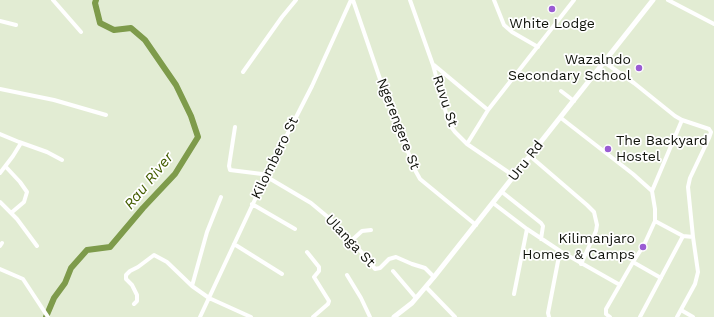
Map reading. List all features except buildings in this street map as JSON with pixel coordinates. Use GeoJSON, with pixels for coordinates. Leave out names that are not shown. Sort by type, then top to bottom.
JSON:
{"type":"FeatureCollection","features":[{"type":"Feature","properties":{"kind":"street"},"geometry":{"type":"LineString","coordinates":[[53,0],[81,32]]}},
{"type":"Feature","properties":{"kind":"street"},"geometry":{"type":"LineString","coordinates":[[243,72],[296,0]]}},
{"type":"Feature","properties":{"kind":"street","name":"Kilombero St"},"geometry":{"type":"LineString","coordinates":[[200,317],[252,204],[312,86],[352,0]]}},
{"type":"Feature","properties":{"kind":"street","name":"Ngerengere St"},"geometry":{"type":"LineString","coordinates":[[352,0],[415,170],[420,179],[476,225]]}},
{"type":"Feature","properties":{"kind":"street","name":"Ruvu St"},"geometry":{"type":"LineString","coordinates":[[410,0],[433,65],[449,124],[467,144],[514,176]]}},
{"type":"Feature","properties":{"kind":"street"},"geometry":{"type":"LineString","coordinates":[[494,0],[504,25],[512,32],[538,47]]}},
{"type":"Feature","properties":{"kind":"street"},"geometry":{"type":"LineString","coordinates":[[467,144],[488,110],[574,0]]}},
{"type":"Feature","properties":{"kind":"street","name":"Uru Rd"},"geometry":{"type":"LineString","coordinates":[[394,317],[426,287],[653,0]]}},
{"type":"Feature","properties":{"kind":"street"},"geometry":{"type":"LineString","coordinates":[[668,0],[714,24]]}},
{"type":"Feature","properties":{"kind":"street"},"geometry":{"type":"LineString","coordinates":[[0,21],[16,25]]}},
{"type":"Feature","properties":{"kind":"street"},"geometry":{"type":"LineString","coordinates":[[604,62],[634,83],[668,111],[682,120],[709,129],[711,132],[690,178],[688,187],[698,272],[695,284],[677,317]]}},
{"type":"Feature","properties":{"kind":"street"},"geometry":{"type":"LineString","coordinates":[[433,65],[488,110]]}},
{"type":"Feature","properties":{"kind":"street"},"geometry":{"type":"LineString","coordinates":[[0,89],[54,100],[106,115]]}},
{"type":"Feature","properties":{"kind":"street"},"geometry":{"type":"LineString","coordinates":[[561,91],[574,101]]}},
{"type":"Feature","properties":{"kind":"street"},"geometry":{"type":"LineString","coordinates":[[561,118],[634,174],[652,191]]}},
{"type":"Feature","properties":{"kind":"street"},"geometry":{"type":"LineString","coordinates":[[610,317],[605,312],[644,245],[655,221],[652,191],[682,120]]}},
{"type":"Feature","properties":{"kind":"street","name":"Ulanga St"},"geometry":{"type":"LineString","coordinates":[[234,127],[229,164],[230,169],[259,173],[266,176],[319,209],[335,223],[375,269],[380,268],[389,259],[396,257],[425,268],[434,277]]}},
{"type":"Feature","properties":{"kind":"street"},"geometry":{"type":"LineString","coordinates":[[0,134],[47,152],[62,160]]}},
{"type":"Feature","properties":{"kind":"street"},"geometry":{"type":"LineString","coordinates":[[0,173],[6,167],[21,143]]}},
{"type":"Feature","properties":{"kind":"street"},"geometry":{"type":"LineString","coordinates":[[530,156],[594,212],[597,225],[596,231],[581,264]]}},
{"type":"Feature","properties":{"kind":"street"},"geometry":{"type":"LineString","coordinates":[[6,167],[27,192],[24,202],[11,213]]}},
{"type":"Feature","properties":{"kind":"street"},"geometry":{"type":"LineString","coordinates":[[502,192],[543,224],[541,239]]}},
{"type":"Feature","properties":{"kind":"street"},"geometry":{"type":"LineString","coordinates":[[192,286],[208,232],[221,197]]}},
{"type":"Feature","properties":{"kind":"street"},"geometry":{"type":"LineString","coordinates":[[0,202],[11,213],[37,246]]}},
{"type":"Feature","properties":{"kind":"street"},"geometry":{"type":"LineString","coordinates":[[493,203],[541,239],[581,264],[620,285]]}},
{"type":"Feature","properties":{"kind":"street"},"geometry":{"type":"LineString","coordinates":[[252,204],[295,229]]}},
{"type":"Feature","properties":{"kind":"street"},"geometry":{"type":"LineString","coordinates":[[655,221],[683,236],[693,237]]}},
{"type":"Feature","properties":{"kind":"street"},"geometry":{"type":"LineString","coordinates":[[514,294],[527,229]]}},
{"type":"Feature","properties":{"kind":"street"},"geometry":{"type":"LineString","coordinates":[[351,241],[362,231],[371,230]]}},
{"type":"Feature","properties":{"kind":"street"},"geometry":{"type":"LineString","coordinates":[[640,317],[683,236]]}},
{"type":"Feature","properties":{"kind":"street"},"geometry":{"type":"LineString","coordinates":[[234,244],[282,274]]}},
{"type":"Feature","properties":{"kind":"street"},"geometry":{"type":"LineString","coordinates":[[549,317],[548,312],[560,251]]}},
{"type":"Feature","properties":{"kind":"street"},"geometry":{"type":"LineString","coordinates":[[307,252],[319,267],[319,271],[314,277],[329,301],[328,304],[313,317]]}},
{"type":"Feature","properties":{"kind":"street"},"geometry":{"type":"LineString","coordinates":[[134,304],[137,301],[137,295],[132,285],[126,279],[126,275],[154,254],[161,257],[192,286],[209,298],[243,315],[251,317]]}},
{"type":"Feature","properties":{"kind":"street"},"geometry":{"type":"LineString","coordinates":[[633,262],[661,278]]}},
{"type":"Feature","properties":{"kind":"street"},"geometry":{"type":"LineString","coordinates":[[0,269],[23,279],[48,317]]}},
{"type":"Feature","properties":{"kind":"street"},"geometry":{"type":"LineString","coordinates":[[393,271],[416,298]]}},
{"type":"Feature","properties":{"kind":"street"},"geometry":{"type":"LineString","coordinates":[[347,275],[362,298],[370,317]]}},
{"type":"Feature","properties":{"kind":"street"},"geometry":{"type":"LineString","coordinates":[[426,287],[455,317]]}},
{"type":"Feature","properties":{"kind":"street"},"geometry":{"type":"LineString","coordinates":[[681,310],[693,317]]}},
{"type":"Feature","properties":{"kind":"waterway","name":"Rau River"},"geometry":{"type":"LineString","coordinates":[[46,317],[54,298],[65,283],[71,268],[87,250],[110,247],[143,208],[175,174],[198,137],[191,116],[176,85],[145,40],[131,28],[114,30],[100,23],[95,3],[96,0]]}},
{"type":"Feature","properties":{"kind":"place","name":"White Lodge"},"geometry":{"type":"Point","coordinates":[552,9]}},
{"type":"Feature","properties":{"kind":"place","name":"Wazalndo Secondary School"},"geometry":{"type":"Point","coordinates":[639,68]}},
{"type":"Feature","properties":{"kind":"place","name":"The Backyard Hostel"},"geometry":{"type":"Point","coordinates":[608,149]}},
{"type":"Feature","properties":{"kind":"place","name":"Kilimanjaro Homes & Camps"},"geometry":{"type":"Point","coordinates":[643,247]}}]}
